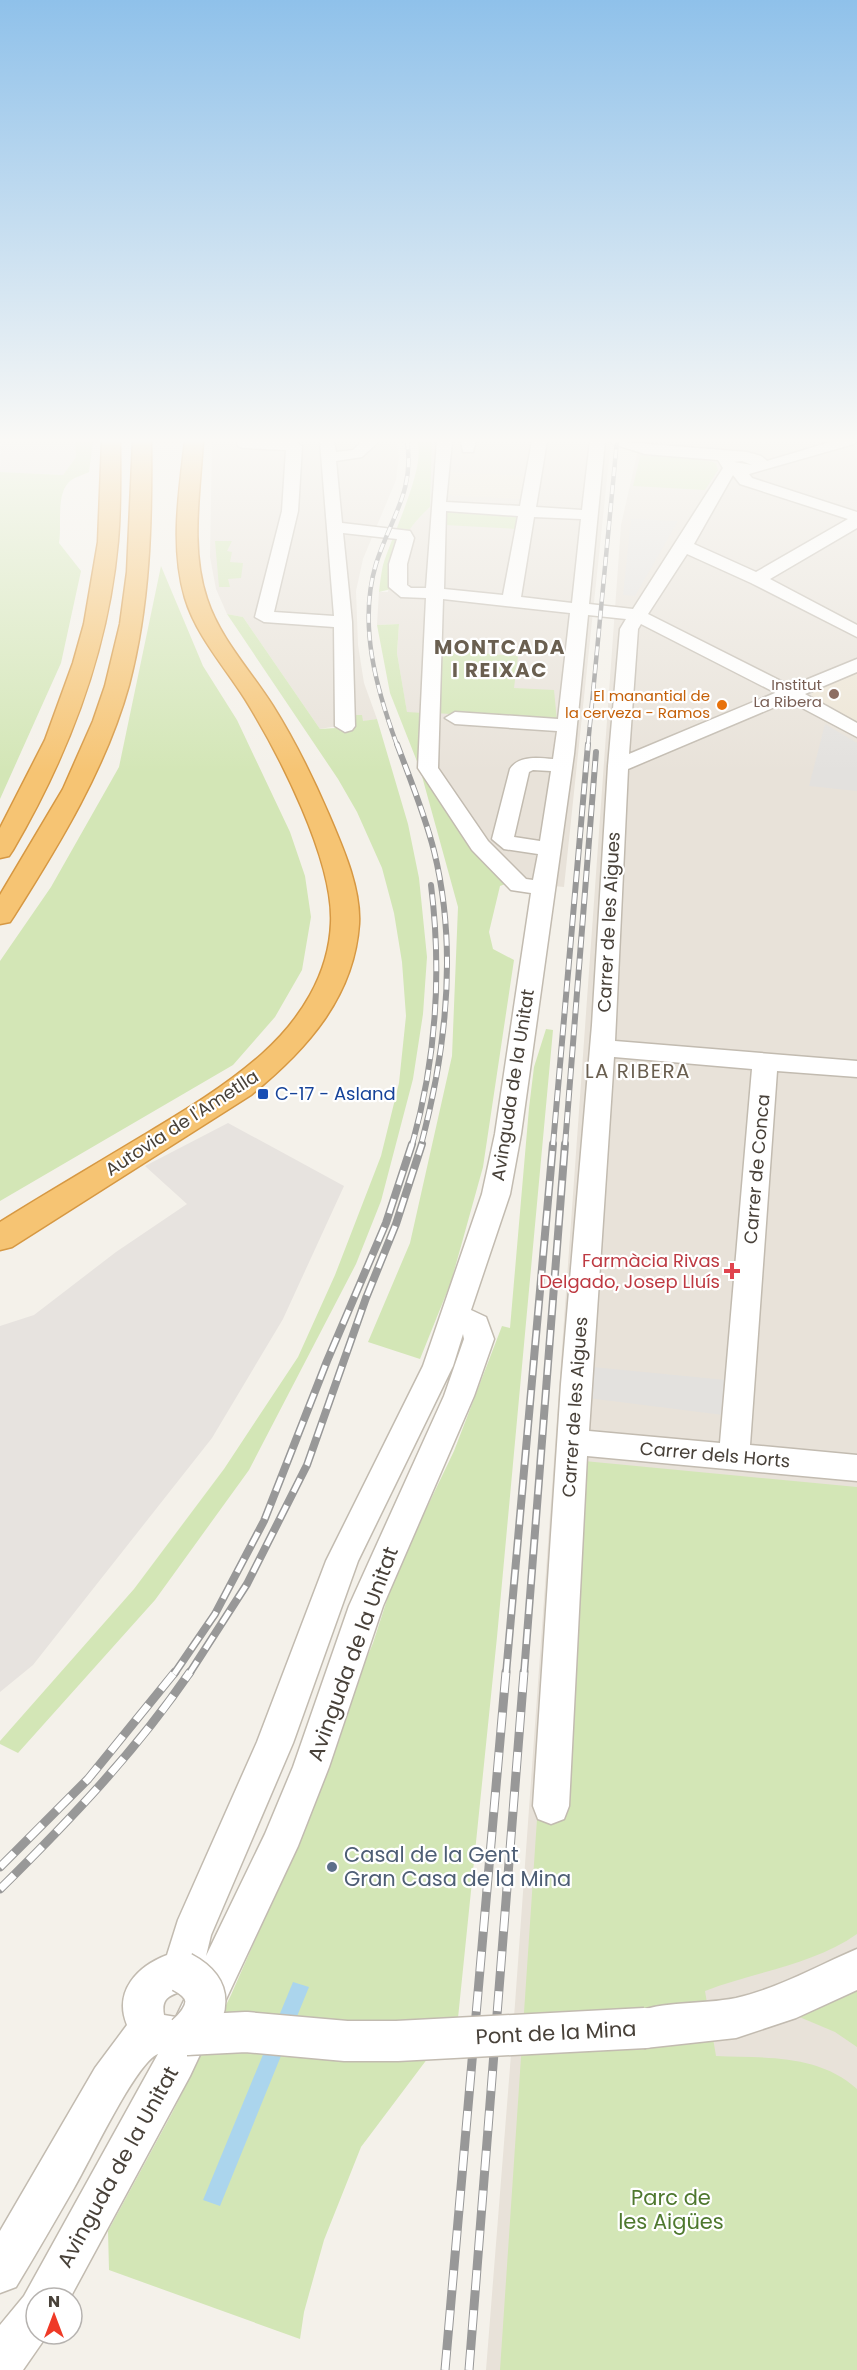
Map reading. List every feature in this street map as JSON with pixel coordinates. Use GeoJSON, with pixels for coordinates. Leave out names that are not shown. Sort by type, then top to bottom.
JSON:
{"type":"FeatureCollection","features":[{"type":"Feature","properties":{"kind":"highway"},"geometry":{"type":"LineString","coordinates":[[0,850],[26,808],[67,720],[90,651],[106,552]]}},
{"type":"Feature","properties":{"kind":"highway"},"geometry":{"type":"LineString","coordinates":[[0,916],[64,811],[92,752],[118,681],[126,651],[138,578],[139,552]]}},
{"type":"Feature","properties":{"kind":"highway","name":"Autovia de l'Ametlla"},"geometry":{"type":"LineString","coordinates":[[0,1218],[182,1108],[250,1059],[287,1020],[312,979],[320,960],[326,917],[323,894],[291,804],[279,773],[248,713],[189,623],[178,591],[170,552]]}},
{"type":"Feature","properties":{"kind":"highway","name":"Autovia de l'Ametlla"},"geometry":{"type":"LineString","coordinates":[[0,1238],[213,1107],[254,1078],[300,1032],[326,995],[338,968],[345,922],[339,880],[332,858],[288,755],[262,708],[204,621],[194,594],[186,552]]}},
{"type":"Feature","properties":{"kind":"street"},"geometry":{"type":"LineString","coordinates":[[282,552],[264,617],[343,622]]}},
{"type":"Feature","properties":{"kind":"street"},"geometry":{"type":"LineString","coordinates":[[336,552],[343,622],[345,726]]}},
{"type":"Feature","properties":{"kind":"street"},"geometry":{"type":"LineString","coordinates":[[402,552],[398,564],[398,587],[407,593],[434,593],[637,615],[857,731]]}},
{"type":"Feature","properties":{"kind":"street"},"geometry":{"type":"LineString","coordinates":[[436,552],[428,768],[480,844],[519,885],[543,888]]}},
{"type":"Feature","properties":{"kind":"street"},"geometry":{"type":"LineString","coordinates":[[511,601],[519,552]]}},
{"type":"Feature","properties":{"kind":"street","name":"Avinguda de la Unitat"},"geometry":{"type":"LineString","coordinates":[[182,1972],[192,1934],[267,1762],[342,1561],[430,1386],[455,1317],[502,1170],[562,765],[587,552]]}},
{"type":"Feature","properties":{"kind":"street","name":"Carrer de les Aigues"},"geometry":{"type":"LineString","coordinates":[[551,1806],[573,1442],[602,1048],[618,766],[629,629],[680,552]]}},
{"type":"Feature","properties":{"kind":"street"},"geometry":{"type":"LineString","coordinates":[[696,552],[757,579],[857,632]]}},
{"type":"Feature","properties":{"kind":"street"},"geometry":{"type":"LineString","coordinates":[[757,579],[803,552]]}},
{"type":"Feature","properties":{"kind":"street"},"geometry":{"type":"LineString","coordinates":[[618,766],[857,665]]}},
{"type":"Feature","properties":{"kind":"street"},"geometry":{"type":"LineString","coordinates":[[455,718],[567,726]]}},
{"type":"Feature","properties":{"kind":"street"},"geometry":{"type":"LineString","coordinates":[[549,849],[512,844],[503,839],[520,769],[530,764],[562,765]]}},
{"type":"Feature","properties":{"kind":"street"},"geometry":{"type":"LineString","coordinates":[[602,1048],[857,1069]]}},
{"type":"Feature","properties":{"kind":"street","name":"Carrer de Conca"},"geometry":{"type":"LineString","coordinates":[[734,1456],[765,1063]]}},
{"type":"Feature","properties":{"kind":"street","name":"Avinguda de la Unitat"},"geometry":{"type":"LineString","coordinates":[[52,2286],[176,2062],[279,1846],[311,1767],[366,1606],[459,1396],[479,1339],[476,1325],[469,1320],[455,1317]]}},
{"type":"Feature","properties":{"kind":"street","name":"Carrer dels Horts"},"geometry":{"type":"LineString","coordinates":[[573,1442],[857,1468]]}},
{"type":"Feature","properties":{"kind":"street","name":"Pont de la Mina"},"geometry":{"type":"LineString","coordinates":[[167,2032],[246,2031],[346,2041],[397,2041],[645,2028],[736,2019],[796,1998],[857,1969]]}},
{"type":"Feature","properties":{"kind":"street"},"geometry":{"type":"LineString","coordinates":[[0,2271],[41,2207],[202,1985],[193,1976],[182,1972],[165,1974],[148,1988],[141,2010],[167,2032]]}},
{"type":"Feature","properties":{"kind":"street"},"geometry":{"type":"LineString","coordinates":[[0,2364],[24,2330]]}},
{"type":"Feature","properties":{"kind":"shaded area"},"geometry":{"type":"Polygon","coordinates":[[[210,552],[366,552],[356,591],[358,645],[364,683],[377,719],[320,729],[243,617],[227,614],[216,589],[210,552]]]}},
{"type":"Feature","properties":{"kind":"shaded area"},"geometry":{"type":"Polygon","coordinates":[[[397,552],[599,552],[564,887],[511,882],[424,770],[423,713],[407,713],[397,653],[399,624],[377,625],[379,592],[388,592],[397,552]]]}},
{"type":"Feature","properties":{"kind":"shaded area"},"geometry":{"type":"Polygon","coordinates":[[[619,552],[857,552],[857,2370],[486,2370],[515,2004],[619,552]]]}},
{"type":"Feature","properties":{"kind":"shaded area"},"geometry":{"type":"Polygon","coordinates":[[[628,552],[660,552],[635,596],[623,595],[628,552]]]}},
{"type":"Feature","properties":{"kind":"shaded area","name":"Institut La Ribera"},"geometry":{"type":"Polygon","coordinates":[[[857,672],[857,722],[812,697],[812,691],[857,672]]]}},
{"type":"Feature","properties":{"kind":"shaded area"},"geometry":{"type":"Polygon","coordinates":[[[825,724],[857,743],[857,791],[809,786],[825,724]]]}},
{"type":"Feature","properties":{"kind":"shaded area"},"geometry":{"type":"Polygon","coordinates":[[[228,1123],[344,1186],[283,1319],[212,1438],[33,1665],[0,1692],[0,1326],[34,1315],[116,1252],[187,1204],[145,1166],[228,1123]]]}},
{"type":"Feature","properties":{"kind":"shaded area"},"geometry":{"type":"Polygon","coordinates":[[[592,1367],[726,1380],[723,1415],[588,1398],[592,1367]]]}},
{"type":"Feature","properties":{"kind":"green space"},"geometry":{"type":"Polygon","coordinates":[[[0,552],[66,552],[81,571],[61,663],[0,799],[0,552]]]}},
{"type":"Feature","properties":{"kind":"green space"},"geometry":{"type":"Polygon","coordinates":[[[216,552],[232,552],[230,562],[243,563],[241,578],[228,579],[230,587],[219,587],[216,552]]]}},
{"type":"Feature","properties":{"kind":"green space"},"geometry":{"type":"Polygon","coordinates":[[[388,552],[398,552],[391,589],[379,592],[383,565],[388,552]]]}},
{"type":"Feature","properties":{"kind":"green space"},"geometry":{"type":"Polygon","coordinates":[[[161,566],[203,666],[237,720],[290,832],[305,876],[311,917],[302,970],[275,1017],[233,1065],[0,1201],[0,961],[51,887],[119,767],[161,566]]]}},
{"type":"Feature","properties":{"kind":"green space"},"geometry":{"type":"Polygon","coordinates":[[[227,614],[243,617],[320,729],[336,728],[336,715],[362,715],[363,721],[377,719],[408,824],[419,878],[427,957],[423,1014],[413,1079],[381,1201],[356,1264],[249,1470],[155,1600],[18,1753],[0,1744],[0,1741],[134,1589],[224,1469],[298,1357],[335,1275],[381,1156],[399,1083],[406,1016],[402,962],[394,913],[382,868],[357,812],[338,779],[227,614]]]}},
{"type":"Feature","properties":{"kind":"green space"},"geometry":{"type":"Polygon","coordinates":[[[399,624],[397,653],[407,712],[423,713],[424,770],[511,882],[500,886],[489,932],[493,949],[514,960],[483,1167],[451,1282],[420,1359],[368,1342],[410,1243],[452,1056],[458,907],[420,769],[390,693],[377,625],[399,624]]]}},
{"type":"Feature","properties":{"kind":"green space"},"geometry":{"type":"Polygon","coordinates":[[[438,650],[518,656],[514,688],[554,690],[557,721],[435,713],[438,650]]]}},
{"type":"Feature","properties":{"kind":"green space"},"geometry":{"type":"Polygon","coordinates":[[[546,1029],[553,1030],[497,1637],[458,2018],[361,2147],[324,2240],[304,2312],[300,2339],[109,2270],[108,2231],[171,2115],[231,1995],[270,1906],[310,1793],[373,1643],[396,1572],[454,1451],[502,1326],[510,1328],[529,1108],[534,1067],[546,1029]]]}},
{"type":"Feature","properties":{"kind":"green space","name":"Parc de les Aigües"},"geometry":{"type":"Polygon","coordinates":[[[584,1461],[857,1487],[857,1934],[840,1945],[802,1961],[705,1991],[716,2056],[772,2058],[809,2064],[826,2069],[857,2089],[857,2370],[500,2370],[546,1685],[584,1461]]]}},
{"type":"Feature","properties":{"kind":"green space"},"geometry":{"type":"Polygon","coordinates":[[[857,1988],[857,2047],[835,2032],[797,2016],[857,1988]]]}},
{"type":"Feature","properties":{"kind":"water"},"geometry":{"type":"Polygon","coordinates":[[[293,1982],[309,1987],[220,2206],[203,2200],[293,1982]]]}},
{"type":"Feature","properties":{"kind":"railway"},"geometry":{"type":"LineString","coordinates":[[381,552],[371,587],[369,633],[376,679],[397,745]]}},
{"type":"Feature","properties":{"kind":"railway"},"geometry":{"type":"LineString","coordinates":[[588,745],[606,552]]}},
{"type":"Feature","properties":{"kind":"railway"},"geometry":{"type":"LineString","coordinates":[[397,744],[434,851],[446,925],[446,999],[442,1036],[437,1073],[421,1145]]}},
{"type":"Feature","properties":{"kind":"railway"},"geometry":{"type":"LineString","coordinates":[[553,1145],[588,744]]}},
{"type":"Feature","properties":{"kind":"railway"},"geometry":{"type":"LineString","coordinates":[[565,1145],[596,752]]}},
{"type":"Feature","properties":{"kind":"railway"},"geometry":{"type":"LineString","coordinates":[[412,1145],[427,1081],[435,1016],[436,951],[431,885]]}},
{"type":"Feature","properties":{"kind":"railway"},"geometry":{"type":"LineString","coordinates":[[174,1674],[215,1614],[264,1521],[327,1361],[386,1223],[412,1144]]}},
{"type":"Feature","properties":{"kind":"railway"},"geometry":{"type":"LineString","coordinates":[[189,1674],[247,1584],[307,1465],[366,1298],[396,1224],[422,1144]]}},
{"type":"Feature","properties":{"kind":"railway"},"geometry":{"type":"LineString","coordinates":[[506,1674],[553,1144]]}},
{"type":"Feature","properties":{"kind":"railway"},"geometry":{"type":"LineString","coordinates":[[524,1674],[565,1144]]}},
{"type":"Feature","properties":{"kind":"railway"},"geometry":{"type":"LineString","coordinates":[[0,1867],[88,1779],[175,1672]]}},
{"type":"Feature","properties":{"kind":"railway"},"geometry":{"type":"LineString","coordinates":[[0,1889],[51,1838],[124,1758],[190,1672]]}},
{"type":"Feature","properties":{"kind":"railway"},"geometry":{"type":"LineString","coordinates":[[445,2370],[506,1672]]}},
{"type":"Feature","properties":{"kind":"railway"},"geometry":{"type":"LineString","coordinates":[[469,2370],[524,1672]]}},
{"type":"Feature","properties":{"kind":"place","name":"Institut La Ribera"},"geometry":{"type":"Point","coordinates":[834,694]}},
{"type":"Feature","properties":{"kind":"place","name":"El manantial de la cerveza - Ramos"},"geometry":{"type":"Point","coordinates":[722,705]}},
{"type":"Feature","properties":{"kind":"place","name":"C-17 - Asland"},"geometry":{"type":"Point","coordinates":[263,1094]}},
{"type":"Feature","properties":{"kind":"place","name":"Farmàcia Rivas Delgado, Josep Lluís"},"geometry":{"type":"Point","coordinates":[732,1271]}},
{"type":"Feature","properties":{"kind":"place","name":"Casal de la Gent Gran Casa de la Mina"},"geometry":{"type":"Point","coordinates":[332,1867]}},
{"type":"Feature","properties":{"kind":"district","name":"MONTCADA I REIXAC"},"geometry":{"type":"Point","coordinates":[500,658]}},
{"type":"Feature","properties":{"kind":"district","name":"LA RIBERA"},"geometry":{"type":"Point","coordinates":[638,1071]}}]}
